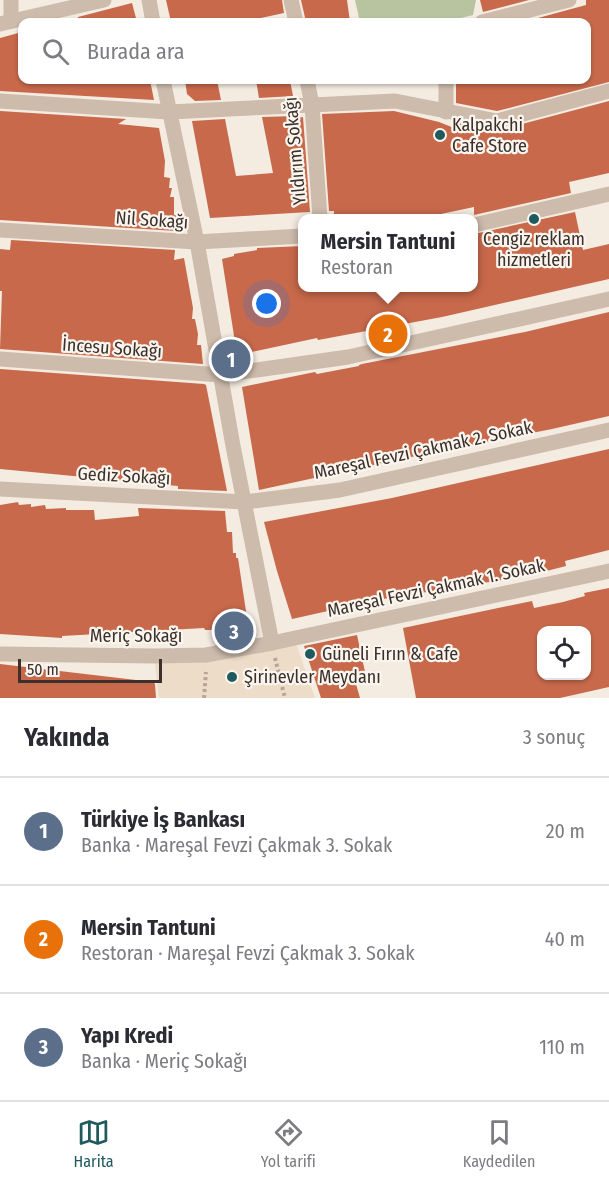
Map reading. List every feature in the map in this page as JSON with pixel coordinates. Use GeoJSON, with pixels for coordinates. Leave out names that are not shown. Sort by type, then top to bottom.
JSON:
{"type":"FeatureCollection","features":[{"type":"Feature","properties":{"kind":"street"},"geometry":{"type":"LineString","coordinates":[[5,23],[11,0]]}},
{"type":"Feature","properties":{"kind":"street"},"geometry":{"type":"LineString","coordinates":[[27,18],[104,0]]}},
{"type":"Feature","properties":{"kind":"street"},"geometry":{"type":"LineString","coordinates":[[149,0],[152,18]]}},
{"type":"Feature","properties":{"kind":"street"},"geometry":{"type":"LineString","coordinates":[[291,0],[295,18]]}},
{"type":"Feature","properties":{"kind":"street"},"geometry":{"type":"LineString","coordinates":[[498,18],[569,0]]}},
{"type":"Feature","properties":{"kind":"street"},"geometry":{"type":"LineString","coordinates":[[164,84],[272,643]]}},
{"type":"Feature","properties":{"kind":"street","name":"Yıldırım Sokağı"},"geometry":{"type":"LineString","coordinates":[[308,84],[312,105],[320,214]]}},
{"type":"Feature","properties":{"kind":"street"},"geometry":{"type":"LineString","coordinates":[[446,84],[446,112]]}},
{"type":"Feature","properties":{"kind":"street"},"geometry":{"type":"LineString","coordinates":[[0,101],[169,112],[395,101],[496,121],[609,91]]}},
{"type":"Feature","properties":{"kind":"street"},"geometry":{"type":"LineString","coordinates":[[478,224],[609,194]]}},
{"type":"Feature","properties":{"kind":"street","name":"Nil Sokağı"},"geometry":{"type":"LineString","coordinates":[[0,230],[196,242],[298,236]]}},
{"type":"Feature","properties":{"kind":"street","name":"İncesu Sokağı"},"geometry":{"type":"LineString","coordinates":[[0,359],[221,375],[348,357],[609,299]]}},
{"type":"Feature","properties":{"kind":"street","name":"Mareşal Fevzi Çakmak 2. Sokak"},"geometry":{"type":"LineString","coordinates":[[245,502],[340,490],[609,430]]}},
{"type":"Feature","properties":{"kind":"street","name":"Gediz Sokağı"},"geometry":{"type":"LineString","coordinates":[[0,489],[245,502]]}},
{"type":"Feature","properties":{"kind":"street","name":"Mareşal Fevzi Çakmak 1. Sokak"},"geometry":{"type":"LineString","coordinates":[[272,643],[609,570]]}},
{"type":"Feature","properties":{"kind":"street","name":"Meriç Sokağı"},"geometry":{"type":"LineString","coordinates":[[0,654],[206,655],[272,643]]}},
{"type":"Feature","properties":{"kind":"path"},"geometry":{"type":"LineString","coordinates":[[272,643],[285,698]]}},
{"type":"Feature","properties":{"kind":"path"},"geometry":{"type":"LineString","coordinates":[[204,698],[206,655]]}},
{"type":"Feature","properties":{"kind":"green space"},"geometry":{"type":"Polygon","coordinates":[[[355,0],[476,0],[473,15],[461,18],[359,18],[355,0]]]}},
{"type":"Feature","properties":{"kind":"shaded area","name":"Şirinevler Meydanı"},"geometry":{"type":"Polygon","coordinates":[[[294,638],[315,698],[159,698],[154,656],[294,638]]]}},
{"type":"Feature","properties":{"kind":"building"},"geometry":{"type":"Polygon","coordinates":[[[166,0],[282,0],[284,13],[261,18],[170,18],[166,0]]]}},
{"type":"Feature","properties":{"kind":"building"},"geometry":{"type":"Polygon","coordinates":[[[301,0],[347,0],[349,18],[305,18],[301,0]]]}},
{"type":"Feature","properties":{"kind":"building"},"geometry":{"type":"Polygon","coordinates":[[[480,0],[529,0],[483,12],[480,0]]]}},
{"type":"Feature","properties":{"kind":"building"},"geometry":{"type":"Polygon","coordinates":[[[586,0],[609,0],[609,82],[497,111],[456,103],[456,84],[591,84],[591,18],[538,18],[586,5],[586,0]]]}},
{"type":"Feature","properties":{"kind":"building"},"geometry":{"type":"Polygon","coordinates":[[[132,3],[136,18],[78,18],[132,3]]]}},
{"type":"Feature","properties":{"kind":"building"},"geometry":{"type":"Polygon","coordinates":[[[18,33],[18,84],[151,84],[154,100],[0,91],[0,38],[18,33]]]}},
{"type":"Feature","properties":{"kind":"building"},"geometry":{"type":"Polygon","coordinates":[[[186,84],[218,84],[221,100],[195,101],[187,94],[186,84]]]}},
{"type":"Feature","properties":{"kind":"building"},"geometry":{"type":"Polygon","coordinates":[[[257,84],[291,84],[293,96],[259,98],[257,84]]]}},
{"type":"Feature","properties":{"kind":"building"},"geometry":{"type":"Polygon","coordinates":[[[609,101],[609,173],[569,182],[571,193],[478,214],[474,214],[474,207],[441,214],[334,214],[334,211],[329,211],[322,114],[394,111],[439,122],[459,130],[458,123],[499,130],[609,101]]]}},
{"type":"Feature","properties":{"kind":"building"},"geometry":{"type":"Polygon","coordinates":[[[0,111],[126,119],[118,124],[159,128],[165,161],[164,177],[170,178],[169,188],[172,188],[170,197],[174,197],[177,231],[0,220],[0,111]]]}},
{"type":"Feature","properties":{"kind":"building"},"geometry":{"type":"Polygon","coordinates":[[[297,116],[297,118],[303,117],[310,212],[210,218],[192,121],[225,119],[236,176],[273,173],[262,117],[297,116]]]}},
{"type":"Feature","properties":{"kind":"building"},"geometry":{"type":"Polygon","coordinates":[[[575,212],[583,250],[609,244],[609,279],[442,317],[318,340],[317,338],[237,355],[222,259],[234,256],[234,254],[257,250],[257,248],[298,246],[298,292],[478,292],[478,233],[575,212]]]}},
{"type":"Feature","properties":{"kind":"building"},"geometry":{"type":"Polygon","coordinates":[[[11,240],[175,250],[174,260],[184,258],[193,308],[192,319],[195,319],[198,334],[197,345],[201,345],[203,364],[0,349],[2,291],[0,291],[0,249],[10,250],[11,240]]]}},
{"type":"Feature","properties":{"kind":"building"},"geometry":{"type":"Polygon","coordinates":[[[609,312],[609,416],[259,490],[242,387],[315,372],[317,374],[359,366],[525,332],[609,312]]]}},
{"type":"Feature","properties":{"kind":"building"},"geometry":{"type":"Polygon","coordinates":[[[0,369],[206,385],[227,491],[178,489],[178,486],[0,469],[0,369]]]}},
{"type":"Feature","properties":{"kind":"building"},"geometry":{"type":"Polygon","coordinates":[[[609,449],[609,550],[565,561],[566,566],[527,576],[364,602],[292,619],[264,522],[392,498],[609,449]]]}},
{"type":"Feature","properties":{"kind":"building"},"geometry":{"type":"Polygon","coordinates":[[[18,502],[19,505],[31,504],[31,507],[45,505],[46,509],[94,510],[95,520],[139,516],[138,508],[225,511],[227,532],[232,532],[233,553],[236,553],[236,558],[238,558],[247,618],[239,630],[205,630],[204,628],[62,636],[62,638],[0,634],[0,505],[18,502]]]}},
{"type":"Feature","properties":{"kind":"building"},"geometry":{"type":"Polygon","coordinates":[[[609,588],[609,687],[560,698],[416,698],[403,628],[532,601],[534,608],[585,596],[584,593],[609,588]]]}},
{"type":"Feature","properties":{"kind":"building"},"geometry":{"type":"Polygon","coordinates":[[[357,635],[367,681],[356,684],[360,698],[321,698],[304,646],[357,635]]]}},
{"type":"Feature","properties":{"kind":"building"},"geometry":{"type":"Polygon","coordinates":[[[0,664],[153,682],[156,698],[0,698],[0,664]]]}},
{"type":"Feature","properties":{"kind":"place","name":"Kalpakchi Cafe Store"},"geometry":{"type":"Point","coordinates":[440,135]}},
{"type":"Feature","properties":{"kind":"place","name":"Cengiz reklam hizmetleri"},"geometry":{"type":"Point","coordinates":[534,219]}},
{"type":"Feature","properties":{"kind":"place","name":"Mersin Tantuni"},"geometry":{"type":"Point","coordinates":[388,334]}},
{"type":"Feature","properties":{"kind":"place","name":"Türkiye İş Bankası"},"geometry":{"type":"Point","coordinates":[231,359]}},
{"type":"Feature","properties":{"kind":"place","name":"Yapı Kredi"},"geometry":{"type":"Point","coordinates":[234,631]}},
{"type":"Feature","properties":{"kind":"place","name":"Güneli Fırın & Cafe"},"geometry":{"type":"Point","coordinates":[310,654]}},
{"type":"Feature","properties":{"kind":"place","name":"Şirinevler Meydanı"},"geometry":{"type":"Point","coordinates":[232,677]}}]}
